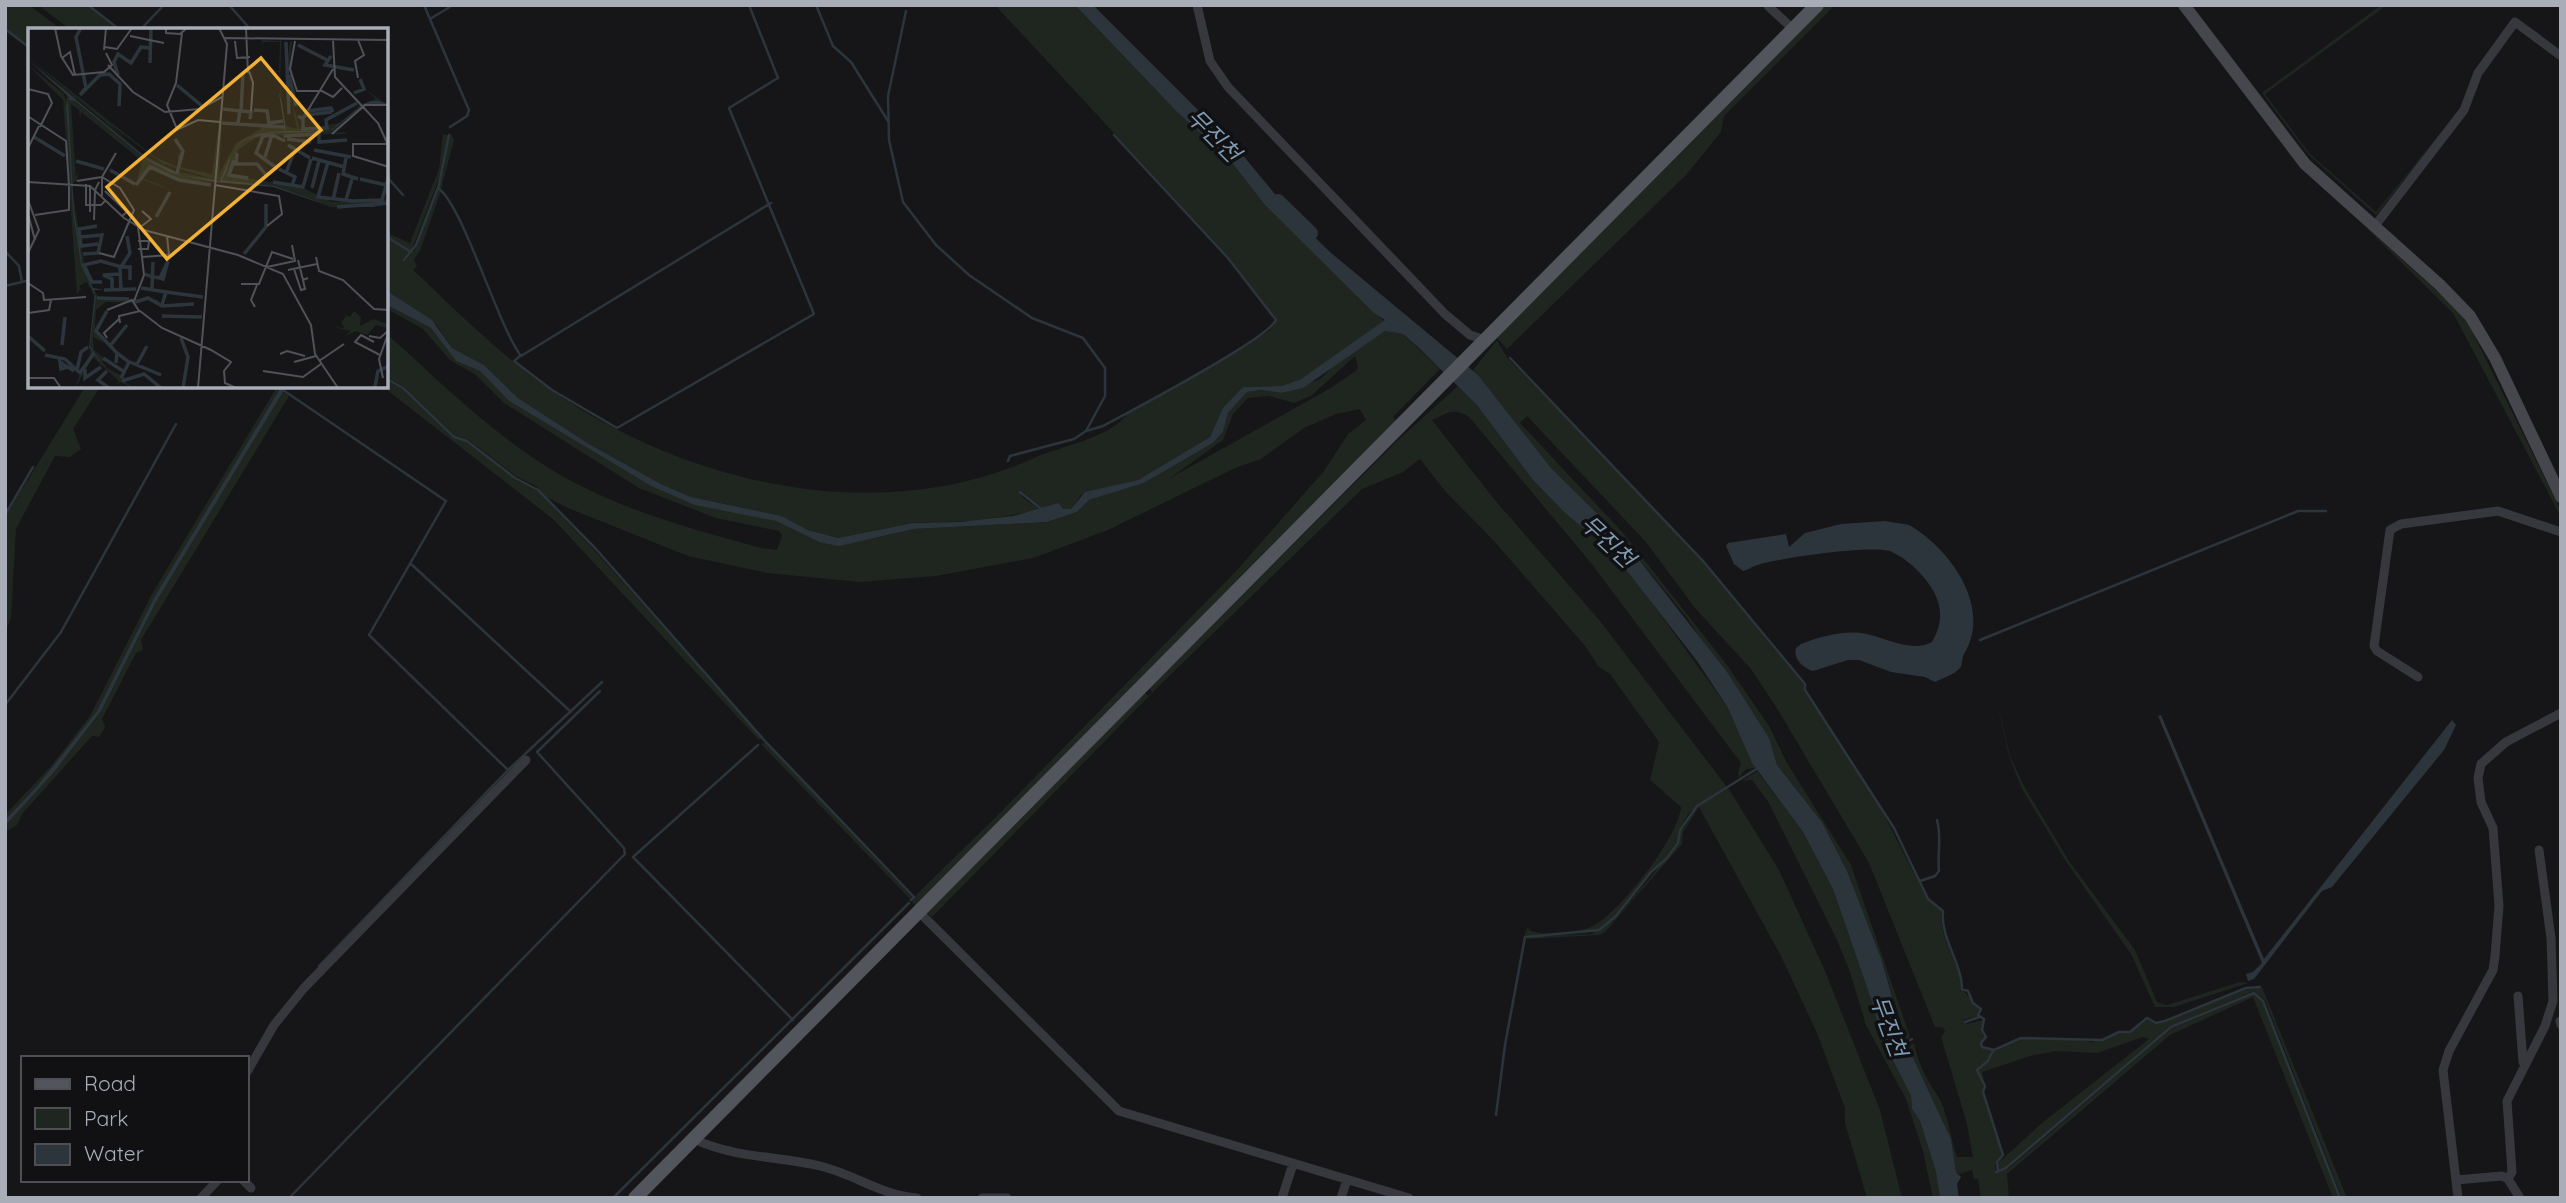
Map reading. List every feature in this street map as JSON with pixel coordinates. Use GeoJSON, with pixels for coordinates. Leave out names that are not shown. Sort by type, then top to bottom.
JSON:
{"type":"FeatureCollection","features":[{"type":"Feature","properties":{"kind":"main road"},"geometry":{"type":"LineString","coordinates":[[635,1198],[1817,5]]}},
{"type":"Feature","properties":{"kind":"main road"},"geometry":{"type":"LineString","coordinates":[[2184,5],[2305,164],[2440,285],[2470,316],[2495,358],[2561,497]]}},
{"type":"Feature","properties":{"kind":"street"},"geometry":{"type":"LineString","coordinates":[[1197,5],[1210,61],[1228,87],[1445,314],[1481,344]]}},
{"type":"Feature","properties":{"kind":"street"},"geometry":{"type":"LineString","coordinates":[[1768,6],[1793,29]]}},
{"type":"Feature","properties":{"kind":"street"},"geometry":{"type":"LineString","coordinates":[[2374,227],[2464,110],[2478,73],[2515,22],[2560,55]]}},
{"type":"Feature","properties":{"kind":"street"},"geometry":{"type":"LineString","coordinates":[[2418,677],[2377,652],[2374,646],[2390,530],[2401,524],[2498,511],[2561,532]]}},
{"type":"Feature","properties":{"kind":"street"},"geometry":{"type":"LineString","coordinates":[[2458,1198],[2443,1091],[2443,1070],[2449,1051],[2493,970],[2499,926],[2493,828],[2481,802],[2478,778],[2481,764],[2506,742],[2561,713]]}},
{"type":"Feature","properties":{"kind":"street"},"geometry":{"type":"LineString","coordinates":[[248,1070],[274,1026],[304,988],[526,760]]}},
{"type":"Feature","properties":{"kind":"street"},"geometry":{"type":"LineString","coordinates":[[2508,1179],[2512,1172],[2507,1101],[2523,1064],[2545,1026],[2553,1001],[2551,938],[2539,850]]}},
{"type":"Feature","properties":{"kind":"street"},"geometry":{"type":"LineString","coordinates":[[918,911],[1119,1111],[1409,1198]]}},
{"type":"Feature","properties":{"kind":"street"},"geometry":{"type":"LineString","coordinates":[[2518,996],[2523,1064]]}},
{"type":"Feature","properties":{"kind":"street"},"geometry":{"type":"LineString","coordinates":[[694,1139],[707,1145],[785,1162],[818,1166],[870,1187],[917,1198]]}},
{"type":"Feature","properties":{"kind":"street"},"geometry":{"type":"LineString","coordinates":[[1282,1198],[1293,1164]]}},
{"type":"Feature","properties":{"kind":"street"},"geometry":{"type":"LineString","coordinates":[[2456,1180],[2491,1176],[2508,1179],[2520,1198]]}},
{"type":"Feature","properties":{"kind":"street"},"geometry":{"type":"LineString","coordinates":[[1341,1198],[1347,1180]]}},
{"type":"Feature","properties":{"kind":"street"},"geometry":{"type":"LineString","coordinates":[[201,1198],[216,1182]]}},
{"type":"Feature","properties":{"kind":"street"},"geometry":{"type":"LineString","coordinates":[[245,1182],[250,1188]]}},
{"type":"Feature","properties":{"kind":"street"},"geometry":{"type":"LineString","coordinates":[[982,1198],[1007,1198]]}},
{"type":"Feature","properties":{"kind":"green space"},"geometry":{"type":"Polygon","coordinates":[[[5,5],[29,5],[59,28],[28,28],[28,46],[5,28],[5,5]]]}},
{"type":"Feature","properties":{"kind":"green space"},"geometry":{"type":"Polygon","coordinates":[[[38,5],[86,5],[115,28],[68,28],[38,5]]]}},
{"type":"Feature","properties":{"kind":"green space"},"geometry":{"type":"Polygon","coordinates":[[[995,5],[1075,5],[1177,112],[1230,160],[1264,204],[1385,322],[1301,379],[1282,386],[1243,387],[1224,408],[1210,437],[1138,480],[1081,495],[1071,509],[1063,509],[1060,504],[1044,509],[1021,491],[1022,497],[1041,510],[977,521],[913,523],[838,538],[808,530],[782,516],[691,497],[661,484],[589,444],[518,398],[484,365],[452,348],[436,324],[388,292],[388,239],[410,252],[403,259],[405,261],[415,249],[438,189],[441,191],[420,251],[414,259],[417,267],[413,270],[495,346],[548,388],[602,421],[660,449],[721,471],[784,486],[848,492],[912,491],[974,479],[1098,435],[1120,422],[1128,413],[1269,331],[1277,320],[1229,257],[995,5]]]}},
{"type":"Feature","properties":{"kind":"green space"},"geometry":{"type":"Polygon","coordinates":[[[1827,5],[1835,5],[1724,116],[1721,132],[1686,175],[1507,349],[1497,338],[1509,323],[1827,5]]]}},
{"type":"Feature","properties":{"kind":"green space"},"geometry":{"type":"Polygon","coordinates":[[[2387,5],[2265,94],[2310,154],[2376,212],[2460,109],[2376,215],[2308,154],[2262,93],[2380,6],[2387,5]]]}},
{"type":"Feature","properties":{"kind":"green space"},"geometry":{"type":"Polygon","coordinates":[[[443,134],[448,135],[448,139],[451,134],[454,140],[441,189],[439,188],[445,165],[411,252],[388,238],[388,233],[410,243],[439,169],[443,134]]]}},
{"type":"Feature","properties":{"kind":"green space"},"geometry":{"type":"Polygon","coordinates":[[[2361,223],[2456,308],[2469,325],[2561,511],[2561,517],[2453,313],[2361,223]]]}},
{"type":"Feature","properties":{"kind":"green space"},"geometry":{"type":"Polygon","coordinates":[[[388,306],[431,328],[456,361],[480,371],[509,401],[651,486],[776,521],[819,542],[876,538],[914,529],[1047,522],[1077,512],[1089,500],[1144,483],[1213,443],[1223,432],[1228,413],[1247,392],[1261,390],[1281,393],[1320,379],[1339,361],[1385,331],[1403,334],[1440,369],[1393,417],[1397,422],[917,907],[912,902],[917,894],[997,816],[1237,570],[1324,471],[1348,434],[1366,420],[1360,409],[1336,414],[1304,428],[1261,459],[1235,468],[1108,530],[1033,558],[936,576],[860,582],[767,573],[688,556],[546,497],[537,487],[516,476],[469,440],[455,436],[404,387],[388,378],[388,335],[500,434],[575,483],[643,512],[761,548],[777,550],[782,536],[779,531],[716,518],[639,488],[504,403],[476,375],[450,360],[423,329],[388,310],[388,306]],[[1355,356],[1311,396],[1294,403],[1269,396],[1248,398],[1233,414],[1223,440],[1170,478],[1329,389],[1358,367],[1355,356]]]}},
{"type":"Feature","properties":{"kind":"green space"},"geometry":{"type":"Polygon","coordinates":[[[1497,340],[1508,359],[1591,442],[1702,561],[1804,685],[1804,691],[1875,797],[1927,899],[1938,905],[1942,911],[1943,931],[1961,979],[1962,989],[1980,1009],[1977,1016],[1963,1020],[1966,1024],[1983,1020],[1981,1031],[1985,1037],[1980,1045],[1993,1050],[1988,1060],[1976,1070],[1984,1086],[1982,1092],[2002,1155],[1995,1165],[1996,1173],[2008,1169],[2171,1029],[2254,994],[2263,1001],[2339,1198],[2333,1198],[2253,997],[2170,1035],[2007,1174],[2009,1198],[1981,1198],[1978,1179],[1974,1179],[1972,1170],[1960,1174],[1956,1172],[1951,1139],[1908,1046],[1914,1043],[1922,1069],[1940,1100],[1957,1157],[1973,1157],[1967,1124],[1941,1037],[1945,1032],[1943,1027],[1935,1027],[1869,863],[1751,669],[1695,608],[1646,542],[1527,416],[1520,423],[1624,534],[1727,665],[1769,726],[1787,763],[1851,865],[1910,1037],[1906,1040],[1881,958],[1847,871],[1822,822],[1777,765],[1772,748],[1687,618],[1622,538],[1551,468],[1522,435],[1473,370],[1497,340]]]}},
{"type":"Feature","properties":{"kind":"green space"},"geometry":{"type":"Polygon","coordinates":[[[388,381],[402,389],[453,438],[467,442],[514,479],[537,491],[594,550],[762,738],[759,740],[553,519],[384,388],[388,388],[388,381]]]}},
{"type":"Feature","properties":{"kind":"green space"},"geometry":{"type":"Polygon","coordinates":[[[1458,386],[1476,404],[1533,480],[1565,513],[1614,554],[1632,575],[1728,708],[1755,768],[1746,769],[1739,778],[1741,763],[1591,563],[1469,417],[1455,412],[1432,420],[1494,499],[1600,621],[1730,791],[1779,870],[1825,971],[1880,1110],[1902,1198],[1867,1198],[1845,1123],[1845,1108],[1817,1033],[1781,956],[1699,807],[1683,832],[1682,844],[1605,932],[1599,935],[1527,939],[1534,936],[1595,932],[1524,936],[1528,926],[1529,930],[1535,932],[1561,933],[1579,931],[1604,918],[1632,890],[1659,855],[1670,837],[1681,807],[1650,780],[1659,742],[1610,674],[1598,666],[1586,647],[1494,541],[1445,491],[1420,459],[1403,472],[1362,489],[1162,683],[932,917],[926,912],[1145,692],[1148,696],[1152,692],[1149,688],[1399,439],[1458,386]],[[1699,804],[1689,813],[1679,829],[1677,843],[1616,915],[1600,928],[1617,917],[1679,843],[1680,830],[1699,804]]]}},
{"type":"Feature","properties":{"kind":"green space"},"geometry":{"type":"Polygon","coordinates":[[[84,388],[99,388],[73,429],[81,449],[70,457],[55,456],[16,529],[11,618],[5,633],[5,517],[84,388]]]}},
{"type":"Feature","properties":{"kind":"green space"},"geometry":{"type":"Polygon","coordinates":[[[276,388],[280,388],[155,596],[97,711],[37,786],[5,820],[5,815],[51,766],[90,716],[153,592],[276,388]]]}},
{"type":"Feature","properties":{"kind":"green space"},"geometry":{"type":"Polygon","coordinates":[[[283,392],[289,396],[141,640],[143,650],[136,653],[102,719],[105,727],[99,737],[92,736],[22,814],[17,825],[5,832],[5,826],[55,771],[101,711],[156,602],[283,392]]]}},
{"type":"Feature","properties":{"kind":"green space"},"geometry":{"type":"Polygon","coordinates":[[[1994,690],[2010,756],[2025,788],[2069,861],[2135,950],[2157,1002],[2167,1005],[2240,982],[2248,983],[2174,1007],[2155,1007],[2131,954],[2065,860],[2021,787],[2009,756],[1994,690]]]}},
{"type":"Feature","properties":{"kind":"green space"},"geometry":{"type":"Polygon","coordinates":[[[765,742],[912,897],[910,899],[761,744],[765,742]]]}},
{"type":"Feature","properties":{"kind":"green space"},"geometry":{"type":"Polygon","coordinates":[[[1757,771],[1803,832],[1833,889],[1882,1039],[1911,1096],[1912,1109],[1920,1121],[1936,1172],[1940,1198],[1933,1198],[1923,1151],[1906,1099],[1866,1025],[1849,969],[1836,938],[1769,803],[1752,780],[1742,781],[1757,771]]]}},
{"type":"Feature","properties":{"kind":"green space"},"geometry":{"type":"Polygon","coordinates":[[[2262,987],[2347,1198],[2342,1198],[2265,1000],[2254,991],[2169,1027],[2007,1167],[1999,1169],[1998,1163],[2042,1123],[2149,1039],[2143,1037],[2097,1053],[2056,1051],[2030,1056],[1982,1072],[1985,1085],[1978,1070],[1989,1062],[1994,1052],[2021,1039],[2068,1038],[2092,1042],[2131,1032],[2147,1020],[2155,1024],[2165,1022],[2245,990],[2262,987]]]}},
{"type":"Feature","properties":{"kind":"water"},"geometry":{"type":"Polygon","coordinates":[[[1075,5],[1093,5],[1241,153],[1294,217],[1330,252],[1478,375],[1551,468],[1622,538],[1727,672],[1769,738],[1777,765],[1822,822],[1847,871],[1881,958],[1904,1038],[1951,1139],[1956,1172],[1961,1177],[1957,1184],[1959,1198],[1940,1198],[1936,1172],[1920,1121],[1912,1109],[1911,1096],[1882,1039],[1833,889],[1803,832],[1752,763],[1728,708],[1697,661],[1614,554],[1565,513],[1533,480],[1476,404],[1403,334],[1385,331],[1303,388],[1281,393],[1261,390],[1247,392],[1228,413],[1223,432],[1213,443],[1144,483],[1089,500],[1077,512],[1047,522],[914,529],[839,546],[819,542],[776,521],[695,505],[651,486],[509,401],[480,371],[456,361],[431,328],[388,306],[388,292],[432,320],[452,348],[484,365],[518,398],[589,444],[661,484],[691,497],[782,516],[808,530],[838,538],[913,523],[960,522],[1013,516],[1059,503],[1063,509],[1071,509],[1085,492],[1138,480],[1210,437],[1223,408],[1243,387],[1282,386],[1301,379],[1385,320],[1374,313],[1264,204],[1230,160],[1177,112],[1075,5]]]}},
{"type":"Feature","properties":{"kind":"water"},"geometry":{"type":"Polygon","coordinates":[[[280,388],[285,388],[156,602],[101,711],[55,771],[5,826],[5,820],[37,786],[97,711],[155,596],[280,388]]]}},
{"type":"Feature","properties":{"kind":"water"},"geometry":{"type":"Polygon","coordinates":[[[1885,521],[1911,526],[1941,550],[1963,582],[1970,600],[1973,618],[1971,636],[1961,666],[1954,673],[1935,682],[1925,677],[1891,672],[1859,660],[1848,660],[1813,671],[1802,665],[1796,656],[1796,648],[1801,644],[1846,633],[1861,633],[1915,646],[1932,642],[1940,621],[1938,601],[1923,576],[1903,558],[1882,550],[1848,551],[1785,559],[1743,571],[1734,564],[1726,546],[1728,543],[1786,534],[1789,547],[1805,533],[1841,524],[1885,521]]]}},
{"type":"Feature","properties":{"kind":"water"},"geometry":{"type":"Polygon","coordinates":[[[2161,715],[2264,959],[2452,720],[2456,725],[2444,750],[2332,887],[2322,891],[2254,979],[2248,981],[2246,974],[2253,972],[2262,963],[2158,716],[2161,715]]]}},
{"type":"Feature","properties":{"kind":"waterway"},"geometry":{"type":"LineString","coordinates":[[88,5],[117,28]]}},
{"type":"Feature","properties":{"kind":"waterway"},"geometry":{"type":"LineString","coordinates":[[142,28],[164,5]]}},
{"type":"Feature","properties":{"kind":"waterway"},"geometry":{"type":"LineString","coordinates":[[229,5],[249,28]]}},
{"type":"Feature","properties":{"kind":"waterway"},"geometry":{"type":"LineString","coordinates":[[424,5],[469,110],[467,116],[450,127]]}},
{"type":"Feature","properties":{"kind":"waterway"},"geometry":{"type":"LineString","coordinates":[[430,19],[453,5]]}},
{"type":"Feature","properties":{"kind":"waterway"},"geometry":{"type":"LineString","coordinates":[[520,356],[514,361],[552,390],[617,428],[814,314],[729,108],[778,78],[749,5]]}},
{"type":"Feature","properties":{"kind":"waterway"},"geometry":{"type":"LineString","coordinates":[[816,5],[833,46],[851,62],[888,121]]}},
{"type":"Feature","properties":{"kind":"waterway"},"geometry":{"type":"LineString","coordinates":[[906,11],[888,96],[889,140],[903,202],[936,245],[969,275],[1032,318],[1083,338],[1105,368],[1105,396],[1086,431],[1074,439],[1010,456],[1008,461]]}},
{"type":"Feature","properties":{"kind":"waterway"},"geometry":{"type":"LineString","coordinates":[[5,29],[28,46]]}},
{"type":"Feature","properties":{"kind":"waterway"},"geometry":{"type":"LineString","coordinates":[[404,260],[416,245],[439,185],[449,135]]}},
{"type":"Feature","properties":{"kind":"waterway"},"geometry":{"type":"LineString","coordinates":[[1086,431],[1103,426],[1196,375],[1249,343],[1276,320],[1228,258],[1114,135]]}},
{"type":"Feature","properties":{"kind":"waterway"},"geometry":{"type":"LineString","coordinates":[[388,178],[403,195]]}},
{"type":"Feature","properties":{"kind":"waterway"},"geometry":{"type":"LineString","coordinates":[[438,188],[458,217],[501,319],[521,356],[771,203]]}},
{"type":"Feature","properties":{"kind":"waterway","name":"무진천"},"geometry":{"type":"LineString","coordinates":[[1278,201],[1311,233]]}},
{"type":"Feature","properties":{"kind":"waterway"},"geometry":{"type":"LineString","coordinates":[[388,238],[411,252]]}},
{"type":"Feature","properties":{"kind":"waterway"},"geometry":{"type":"LineString","coordinates":[[5,251],[19,266],[22,282]]}},
{"type":"Feature","properties":{"kind":"waterway"},"geometry":{"type":"LineString","coordinates":[[5,286],[28,280]]}},
{"type":"Feature","properties":{"kind":"waterway"},"geometry":{"type":"LineString","coordinates":[[1510,358],[1703,561],[1805,684],[1805,690],[1894,828],[1928,899],[1943,911],[1945,931],[1959,970],[1962,989],[1968,991],[1973,1003],[1981,1009],[1978,1015],[1984,1019],[1982,1030],[1986,1037],[1981,1043],[1982,1047],[1994,1050],[2021,1038],[2102,1040],[2119,1032],[2130,1032],[2147,1018],[2156,1023],[2165,1021],[2246,988],[2260,987]]}},
{"type":"Feature","properties":{"kind":"waterway"},"geometry":{"type":"LineString","coordinates":[[388,380],[403,388],[454,437],[467,441],[515,478],[538,490],[596,549],[764,740],[914,897],[911,900]]}},
{"type":"Feature","properties":{"kind":"waterway"},"geometry":{"type":"LineString","coordinates":[[283,390],[446,501],[369,635],[508,770]]}},
{"type":"Feature","properties":{"kind":"waterway"},"geometry":{"type":"LineString","coordinates":[[5,705],[61,632],[176,424]]}},
{"type":"Feature","properties":{"kind":"waterway"},"geometry":{"type":"LineString","coordinates":[[5,515],[33,467]]}},
{"type":"Feature","properties":{"kind":"waterway"},"geometry":{"type":"LineString","coordinates":[[1020,492],[1044,511]]}},
{"type":"Feature","properties":{"kind":"waterway"},"geometry":{"type":"LineString","coordinates":[[1980,640],[2298,511],[2326,511]]}},
{"type":"Feature","properties":{"kind":"waterway"},"geometry":{"type":"LineString","coordinates":[[410,563],[571,712]]}},
{"type":"Feature","properties":{"kind":"waterway"},"geometry":{"type":"LineString","coordinates":[[319,966],[508,770],[602,682]]}},
{"type":"Feature","properties":{"kind":"waterway"},"geometry":{"type":"LineString","coordinates":[[290,1197],[625,854],[624,848],[537,752],[600,691]]}},
{"type":"Feature","properties":{"kind":"waterway"},"geometry":{"type":"LineString","coordinates":[[758,745],[633,857],[793,1020]]}},
{"type":"Feature","properties":{"kind":"waterway"},"geometry":{"type":"LineString","coordinates":[[1496,1115],[1505,1045],[1525,937],[1599,930],[1616,916],[1651,872],[1666,859],[1678,843],[1680,830],[1697,806],[1758,768]]}},
{"type":"Feature","properties":{"kind":"waterway"},"geometry":{"type":"LineString","coordinates":[[1920,881],[1935,876],[1939,871],[1937,820]]}},
{"type":"Feature","properties":{"kind":"waterway"},"geometry":{"type":"LineString","coordinates":[[613,1198],[909,903]]}},
{"type":"Feature","properties":{"kind":"waterway"},"geometry":{"type":"LineString","coordinates":[[1996,1172],[2006,1168],[2171,1027],[2254,993],[2263,1001],[2340,1198]]}},
{"type":"Feature","properties":{"kind":"waterway"},"geometry":{"type":"LineString","coordinates":[[1965,1022],[1979,1017]]}},
{"type":"Feature","properties":{"kind":"waterway"},"geometry":{"type":"LineString","coordinates":[[1904,1044],[1912,1039]]}},
{"type":"Feature","properties":{"kind":"waterway"},"geometry":{"type":"LineString","coordinates":[[1993,1051],[1988,1061],[1977,1070],[1985,1086],[1983,1092],[2003,1155],[1997,1162],[1998,1171]]}}]}
